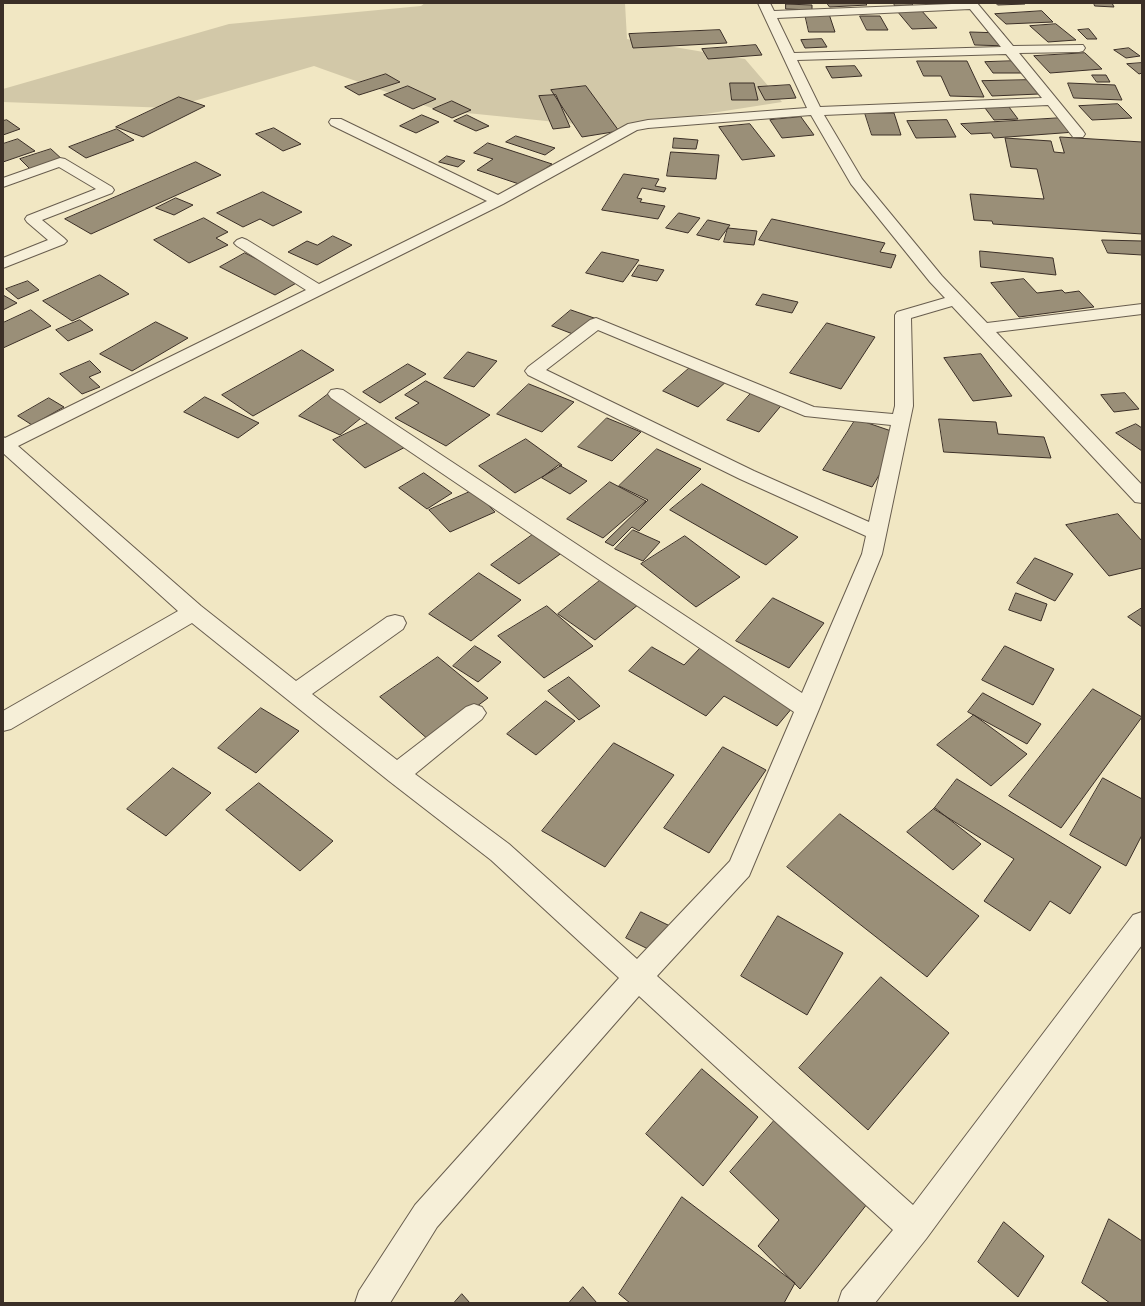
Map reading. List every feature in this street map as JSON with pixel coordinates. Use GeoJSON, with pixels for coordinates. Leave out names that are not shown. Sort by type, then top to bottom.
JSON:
{"type":"FeatureCollection","features":[{"type":"Feature","properties":{"kind":"street"},"geometry":{"type":"LineString","coordinates":[[764,3],[815,110],[856,181],[955,300],[1142,497]]}},
{"type":"Feature","properties":{"kind":"street"},"geometry":{"type":"LineString","coordinates":[[770,15],[972,4],[1078,134]]}},
{"type":"Feature","properties":{"kind":"street"},"geometry":{"type":"LineString","coordinates":[[789,57],[1011,52],[1079,48]]}},
{"type":"Feature","properties":{"kind":"street"},"geometry":{"type":"LineString","coordinates":[[915,1228],[500,852],[397,774],[193,612],[4,445],[498,201],[633,128],[648,124],[815,110],[1052,101]]}},
{"type":"Feature","properties":{"kind":"street"},"geometry":{"type":"LineString","coordinates":[[336,122],[498,201]]}},
{"type":"Feature","properties":{"kind":"street"},"geometry":{"type":"LineString","coordinates":[[3,183],[60,162],[107,190],[32,219],[59,240],[3,263]]}},
{"type":"Feature","properties":{"kind":"street"},"geometry":{"type":"LineString","coordinates":[[242,243],[318,290]]}},
{"type":"Feature","properties":{"kind":"street"},"geometry":{"type":"LineString","coordinates":[[371,1303],[426,1216],[638,977],[740,868],[872,554],[904,406],[903,316],[955,300]]}},
{"type":"Feature","properties":{"kind":"street"},"geometry":{"type":"LineString","coordinates":[[982,329],[1142,309]]}},
{"type":"Feature","properties":{"kind":"street"},"geometry":{"type":"LineString","coordinates":[[877,533],[747,475],[534,371],[596,324],[811,412],[901,420]]}},
{"type":"Feature","properties":{"kind":"street"},"geometry":{"type":"LineString","coordinates":[[337,394],[808,709]]}},
{"type":"Feature","properties":{"kind":"street"},"geometry":{"type":"LineString","coordinates":[[3,722],[193,612]]}},
{"type":"Feature","properties":{"kind":"street"},"geometry":{"type":"LineString","coordinates":[[296,693],[395,623]]}},
{"type":"Feature","properties":{"kind":"street"},"geometry":{"type":"LineString","coordinates":[[397,774],[474,712]]}},
{"type":"Feature","properties":{"kind":"street"},"geometry":{"type":"LineString","coordinates":[[854,1303],[915,1228],[1142,924]]}},
{"type":"Feature","properties":{"kind":"shaded area"},"geometry":{"type":"Polygon","coordinates":[[[425,3],[625,3],[627,39],[745,59],[782,102],[616,128],[437,110],[314,66],[170,108],[3,102],[3,89],[229,24],[421,6],[425,3]]]}},
{"type":"Feature","properties":{"kind":"building"},"geometry":{"type":"Polygon","coordinates":[[[827,3],[865,3],[867,5],[830,7],[827,3]]]}},
{"type":"Feature","properties":{"kind":"building"},"geometry":{"type":"Polygon","coordinates":[[[894,3],[911,3],[913,5],[895,6],[894,3]]]}},
{"type":"Feature","properties":{"kind":"building"},"geometry":{"type":"Polygon","coordinates":[[[996,3],[1024,3],[1025,4],[998,5],[996,3]]]}},
{"type":"Feature","properties":{"kind":"building"},"geometry":{"type":"Polygon","coordinates":[[[1094,3],[1112,3],[1114,7],[1095,6],[1094,3]]]}},
{"type":"Feature","properties":{"kind":"building"},"geometry":{"type":"Polygon","coordinates":[[[786,4],[812,5],[812,10],[786,9],[786,4]]]}},
{"type":"Feature","properties":{"kind":"building"},"geometry":{"type":"Polygon","coordinates":[[[921,10],[937,28],[912,29],[897,11],[921,10]]]}},
{"type":"Feature","properties":{"kind":"building"},"geometry":{"type":"Polygon","coordinates":[[[1042,11],[1053,22],[1006,24],[995,14],[1042,11]]]}},
{"type":"Feature","properties":{"kind":"building"},"geometry":{"type":"Polygon","coordinates":[[[805,14],[829,14],[835,32],[809,32],[805,14]]]}},
{"type":"Feature","properties":{"kind":"building"},"geometry":{"type":"Polygon","coordinates":[[[860,16],[880,16],[888,30],[867,30],[860,16]]]}},
{"type":"Feature","properties":{"kind":"building"},"geometry":{"type":"Polygon","coordinates":[[[1056,24],[1076,40],[1048,42],[1030,26],[1056,24]]]}},
{"type":"Feature","properties":{"kind":"building"},"geometry":{"type":"Polygon","coordinates":[[[1089,29],[1097,39],[1087,39],[1078,30],[1089,29]]]}},
{"type":"Feature","properties":{"kind":"building"},"geometry":{"type":"Polygon","coordinates":[[[720,30],[727,43],[633,48],[629,34],[720,30]]]}},
{"type":"Feature","properties":{"kind":"building"},"geometry":{"type":"Polygon","coordinates":[[[970,32],[1003,33],[1009,46],[975,45],[970,32]]]}},
{"type":"Feature","properties":{"kind":"building"},"geometry":{"type":"Polygon","coordinates":[[[822,39],[827,47],[805,48],[801,40],[822,39]]]}},
{"type":"Feature","properties":{"kind":"building"},"geometry":{"type":"Polygon","coordinates":[[[756,45],[762,55],[708,59],[702,49],[756,45]]]}},
{"type":"Feature","properties":{"kind":"building"},"geometry":{"type":"Polygon","coordinates":[[[1129,48],[1140,56],[1126,58],[1114,50],[1129,48]]]}},
{"type":"Feature","properties":{"kind":"building"},"geometry":{"type":"Polygon","coordinates":[[[1085,53],[1102,69],[1050,73],[1034,56],[1085,53]]]}},
{"type":"Feature","properties":{"kind":"building"},"geometry":{"type":"Polygon","coordinates":[[[917,61],[967,61],[984,97],[950,96],[941,76],[924,76],[917,61]]]}},
{"type":"Feature","properties":{"kind":"building"},"geometry":{"type":"Polygon","coordinates":[[[1016,61],[1024,73],[993,73],[985,62],[1016,61]]]}},
{"type":"Feature","properties":{"kind":"building"},"geometry":{"type":"Polygon","coordinates":[[[1142,63],[1142,73],[1139,74],[1127,64],[1142,63]]]}},
{"type":"Feature","properties":{"kind":"building"},"geometry":{"type":"Polygon","coordinates":[[[855,66],[862,76],[832,78],[826,67],[855,66]]]}},
{"type":"Feature","properties":{"kind":"building"},"geometry":{"type":"Polygon","coordinates":[[[386,74],[400,82],[359,95],[345,87],[386,74]]]}},
{"type":"Feature","properties":{"kind":"building"},"geometry":{"type":"Polygon","coordinates":[[[1092,75],[1106,75],[1110,82],[1097,82],[1092,75]]]}},
{"type":"Feature","properties":{"kind":"building"},"geometry":{"type":"Polygon","coordinates":[[[1028,80],[1039,94],[992,96],[982,81],[1028,80]]]}},
{"type":"Feature","properties":{"kind":"building"},"geometry":{"type":"Polygon","coordinates":[[[730,83],[754,83],[758,100],[732,100],[730,83]]]}},
{"type":"Feature","properties":{"kind":"building"},"geometry":{"type":"Polygon","coordinates":[[[1068,83],[1115,85],[1122,100],[1074,98],[1068,83]]]}},
{"type":"Feature","properties":{"kind":"building"},"geometry":{"type":"Polygon","coordinates":[[[790,85],[796,98],[765,100],[758,87],[790,85]]]}},
{"type":"Feature","properties":{"kind":"building"},"geometry":{"type":"Polygon","coordinates":[[[408,86],[436,99],[413,109],[384,95],[408,86]]]}},
{"type":"Feature","properties":{"kind":"building"},"geometry":{"type":"Polygon","coordinates":[[[586,86],[619,131],[582,137],[551,90],[586,86]]]}},
{"type":"Feature","properties":{"kind":"building"},"geometry":{"type":"Polygon","coordinates":[[[556,95],[570,127],[553,129],[539,96],[556,95]]]}},
{"type":"Feature","properties":{"kind":"building"},"geometry":{"type":"Polygon","coordinates":[[[179,97],[205,106],[143,137],[116,127],[179,97]]]}},
{"type":"Feature","properties":{"kind":"building"},"geometry":{"type":"Polygon","coordinates":[[[452,101],[471,110],[452,118],[433,109],[452,101]]]}},
{"type":"Feature","properties":{"kind":"building"},"geometry":{"type":"Polygon","coordinates":[[[1118,104],[1132,118],[1092,120],[1079,106],[1118,104]]]}},
{"type":"Feature","properties":{"kind":"building"},"geometry":{"type":"Polygon","coordinates":[[[1009,107],[1018,119],[994,120],[985,108],[1009,107]]]}},
{"type":"Feature","properties":{"kind":"building"},"geometry":{"type":"Polygon","coordinates":[[[865,113],[894,113],[901,135],[872,135],[865,113]]]}},
{"type":"Feature","properties":{"kind":"building"},"geometry":{"type":"Polygon","coordinates":[[[422,115],[439,122],[416,133],[400,126],[422,115]]]}},
{"type":"Feature","properties":{"kind":"building"},"geometry":{"type":"Polygon","coordinates":[[[467,115],[489,126],[476,131],[454,121],[467,115]]]}},
{"type":"Feature","properties":{"kind":"building"},"geometry":{"type":"Polygon","coordinates":[[[801,117],[814,135],[782,138],[770,120],[801,117]]]}},
{"type":"Feature","properties":{"kind":"building"},"geometry":{"type":"Polygon","coordinates":[[[1061,118],[1075,132],[994,138],[991,133],[971,134],[961,124],[1061,118]]]}},
{"type":"Feature","properties":{"kind":"building"},"geometry":{"type":"Polygon","coordinates":[[[7,120],[20,129],[3,135],[3,121],[7,120]]]}},
{"type":"Feature","properties":{"kind":"building"},"geometry":{"type":"Polygon","coordinates":[[[947,120],[956,137],[916,138],[907,121],[947,120]]]}},
{"type":"Feature","properties":{"kind":"building"},"geometry":{"type":"Polygon","coordinates":[[[750,124],[775,156],[742,160],[719,127],[750,124]]]}},
{"type":"Feature","properties":{"kind":"building"},"geometry":{"type":"Polygon","coordinates":[[[274,128],[301,144],[283,151],[256,134],[274,128]]]}},
{"type":"Feature","properties":{"kind":"building"},"geometry":{"type":"Polygon","coordinates":[[[117,129],[134,140],[86,158],[69,147],[117,129]]]}},
{"type":"Feature","properties":{"kind":"building"},"geometry":{"type":"Polygon","coordinates":[[[516,136],[555,148],[545,155],[506,142],[516,136]]]}},
{"type":"Feature","properties":{"kind":"building"},"geometry":{"type":"Polygon","coordinates":[[[1060,137],[1142,142],[1142,234],[993,224],[992,221],[974,220],[970,194],[1044,199],[1037,169],[1011,167],[1005,138],[1051,141],[1054,152],[1064,153],[1060,137]]]}},
{"type":"Feature","properties":{"kind":"building"},"geometry":{"type":"Polygon","coordinates":[[[674,138],[698,140],[696,149],[673,148],[674,138]]]}},
{"type":"Feature","properties":{"kind":"building"},"geometry":{"type":"Polygon","coordinates":[[[18,139],[35,151],[3,162],[3,144],[18,139]]]}},
{"type":"Feature","properties":{"kind":"building"},"geometry":{"type":"Polygon","coordinates":[[[488,143],[552,164],[522,185],[477,170],[493,159],[474,153],[488,143]]]}},
{"type":"Feature","properties":{"kind":"building"},"geometry":{"type":"Polygon","coordinates":[[[51,149],[64,161],[32,171],[20,159],[51,149]]]}},
{"type":"Feature","properties":{"kind":"building"},"geometry":{"type":"Polygon","coordinates":[[[671,152],[719,155],[716,179],[667,176],[671,152]]]}},
{"type":"Feature","properties":{"kind":"building"},"geometry":{"type":"Polygon","coordinates":[[[447,156],[465,161],[458,167],[439,162],[447,156]]]}},
{"type":"Feature","properties":{"kind":"building"},"geometry":{"type":"Polygon","coordinates":[[[196,162],[221,175],[91,234],[65,219],[196,162]]]}},
{"type":"Feature","properties":{"kind":"building"},"geometry":{"type":"Polygon","coordinates":[[[624,174],[659,179],[655,186],[666,188],[664,192],[642,188],[637,198],[642,199],[640,202],[665,206],[658,219],[602,210],[624,174]]]}},
{"type":"Feature","properties":{"kind":"building"},"geometry":{"type":"Polygon","coordinates":[[[263,192],[302,212],[273,226],[260,219],[243,227],[217,213],[263,192]]]}},
{"type":"Feature","properties":{"kind":"building"},"geometry":{"type":"Polygon","coordinates":[[[176,198],[193,205],[174,215],[156,208],[176,198]]]}},
{"type":"Feature","properties":{"kind":"building"},"geometry":{"type":"Polygon","coordinates":[[[679,213],[700,218],[688,233],[666,228],[679,213]]]}},
{"type":"Feature","properties":{"kind":"building"},"geometry":{"type":"Polygon","coordinates":[[[204,218],[228,232],[216,238],[228,245],[189,263],[154,240],[204,218]]]}},
{"type":"Feature","properties":{"kind":"building"},"geometry":{"type":"Polygon","coordinates":[[[772,219],[885,243],[880,252],[896,255],[891,268],[759,240],[772,219]]]}},
{"type":"Feature","properties":{"kind":"building"},"geometry":{"type":"Polygon","coordinates":[[[708,220],[730,225],[719,240],[697,235],[708,220]]]}},
{"type":"Feature","properties":{"kind":"building"},"geometry":{"type":"Polygon","coordinates":[[[728,228],[757,231],[754,245],[724,242],[728,228]]]}},
{"type":"Feature","properties":{"kind":"building"},"geometry":{"type":"Polygon","coordinates":[[[333,236],[352,245],[317,265],[288,252],[307,241],[317,245],[333,236]]]}},
{"type":"Feature","properties":{"kind":"building"},"geometry":{"type":"Polygon","coordinates":[[[1102,240],[1142,241],[1142,255],[1108,253],[1102,240]]]}},
{"type":"Feature","properties":{"kind":"building"},"geometry":{"type":"Polygon","coordinates":[[[980,251],[1053,258],[1056,275],[981,267],[980,251]]]}},
{"type":"Feature","properties":{"kind":"building"},"geometry":{"type":"Polygon","coordinates":[[[602,252],[639,260],[623,282],[586,273],[602,252]]]}},
{"type":"Feature","properties":{"kind":"building"},"geometry":{"type":"Polygon","coordinates":[[[245,253],[300,281],[275,295],[220,267],[245,253]]]}},
{"type":"Feature","properties":{"kind":"building"},"geometry":{"type":"Polygon","coordinates":[[[639,265],[664,270],[657,281],[632,276],[639,265]]]}},
{"type":"Feature","properties":{"kind":"building"},"geometry":{"type":"Polygon","coordinates":[[[100,275],[129,294],[72,321],[43,301],[100,275]]]}},
{"type":"Feature","properties":{"kind":"building"},"geometry":{"type":"Polygon","coordinates":[[[1024,279],[1037,293],[1062,290],[1065,293],[1079,291],[1094,307],[1019,317],[991,283],[1024,279]]]}},
{"type":"Feature","properties":{"kind":"building"},"geometry":{"type":"Polygon","coordinates":[[[28,281],[39,290],[18,299],[6,289],[28,281]]]}},
{"type":"Feature","properties":{"kind":"building"},"geometry":{"type":"Polygon","coordinates":[[[763,294],[798,302],[792,313],[756,305],[763,294]]]}},
{"type":"Feature","properties":{"kind":"building"},"geometry":{"type":"Polygon","coordinates":[[[3,295],[17,303],[3,310],[3,295]]]}},
{"type":"Feature","properties":{"kind":"building"},"geometry":{"type":"Polygon","coordinates":[[[31,310],[51,326],[3,348],[3,323],[31,310]]]}},
{"type":"Feature","properties":{"kind":"building"},"geometry":{"type":"Polygon","coordinates":[[[571,310],[597,319],[578,336],[552,326],[571,310]]]}},
{"type":"Feature","properties":{"kind":"building"},"geometry":{"type":"Polygon","coordinates":[[[80,320],[93,330],[68,341],[56,330],[80,320]]]}},
{"type":"Feature","properties":{"kind":"building"},"geometry":{"type":"Polygon","coordinates":[[[156,322],[188,338],[132,371],[100,354],[156,322]]]}},
{"type":"Feature","properties":{"kind":"building"},"geometry":{"type":"Polygon","coordinates":[[[827,323],[875,337],[841,389],[790,373],[827,323]]]}},
{"type":"Feature","properties":{"kind":"building"},"geometry":{"type":"Polygon","coordinates":[[[302,350],[334,370],[253,416],[222,395],[302,350]]]}},
{"type":"Feature","properties":{"kind":"building"},"geometry":{"type":"Polygon","coordinates":[[[468,352],[497,361],[474,387],[444,378],[468,352]]]}},
{"type":"Feature","properties":{"kind":"building"},"geometry":{"type":"Polygon","coordinates":[[[981,354],[1012,396],[973,401],[944,358],[981,354]]]}},
{"type":"Feature","properties":{"kind":"building"},"geometry":{"type":"Polygon","coordinates":[[[90,361],[101,372],[89,377],[100,387],[82,394],[60,374],[90,361]]]}},
{"type":"Feature","properties":{"kind":"building"},"geometry":{"type":"Polygon","coordinates":[[[408,364],[426,374],[380,403],[363,392],[408,364]]]}},
{"type":"Feature","properties":{"kind":"building"},"geometry":{"type":"Polygon","coordinates":[[[693,365],[728,380],[698,407],[663,391],[693,365]]]}},
{"type":"Feature","properties":{"kind":"building"},"geometry":{"type":"Polygon","coordinates":[[[426,381],[490,415],[446,446],[395,418],[419,403],[405,395],[426,381]]]}},
{"type":"Feature","properties":{"kind":"building"},"geometry":{"type":"Polygon","coordinates":[[[529,384],[574,402],[542,432],[497,414],[529,384]]]}},
{"type":"Feature","properties":{"kind":"building"},"geometry":{"type":"Polygon","coordinates":[[[754,390],[785,401],[759,432],[727,420],[754,390]]]}},
{"type":"Feature","properties":{"kind":"building"},"geometry":{"type":"Polygon","coordinates":[[[331,392],[371,410],[340,435],[299,416],[331,392]]]}},
{"type":"Feature","properties":{"kind":"building"},"geometry":{"type":"Polygon","coordinates":[[[1125,393],[1139,409],[1114,412],[1101,395],[1125,393]]]}},
{"type":"Feature","properties":{"kind":"building"},"geometry":{"type":"Polygon","coordinates":[[[205,397],[259,423],[238,438],[184,412],[205,397]]]}},
{"type":"Feature","properties":{"kind":"building"},"geometry":{"type":"Polygon","coordinates":[[[49,398],[64,407],[32,425],[18,416],[49,398]]]}},
{"type":"Feature","properties":{"kind":"building"},"geometry":{"type":"Polygon","coordinates":[[[381,417],[413,443],[365,468],[333,440],[381,417]]]}},
{"type":"Feature","properties":{"kind":"building"},"geometry":{"type":"Polygon","coordinates":[[[607,418],[641,432],[612,461],[578,447],[607,418]]]}},
{"type":"Feature","properties":{"kind":"building"},"geometry":{"type":"Polygon","coordinates":[[[856,419],[903,435],[872,487],[823,470],[856,419]]]}},
{"type":"Feature","properties":{"kind":"building"},"geometry":{"type":"Polygon","coordinates":[[[939,419],[996,422],[998,434],[1044,437],[1051,458],[944,452],[939,419]]]}},
{"type":"Feature","properties":{"kind":"building"},"geometry":{"type":"Polygon","coordinates":[[[1136,424],[1142,428],[1142,451],[1116,433],[1136,424]]]}},
{"type":"Feature","properties":{"kind":"building"},"geometry":{"type":"Polygon","coordinates":[[[526,439],[562,465],[515,493],[479,466],[526,439]]]}},
{"type":"Feature","properties":{"kind":"building"},"geometry":{"type":"Polygon","coordinates":[[[657,449],[701,469],[639,531],[632,527],[613,546],[605,542],[648,500],[619,486],[657,449]]]}},
{"type":"Feature","properties":{"kind":"building"},"geometry":{"type":"Polygon","coordinates":[[[559,465],[587,481],[570,494],[542,478],[559,465]]]}},
{"type":"Feature","properties":{"kind":"building"},"geometry":{"type":"Polygon","coordinates":[[[424,473],[452,493],[427,509],[399,488],[424,473]]]}},
{"type":"Feature","properties":{"kind":"building"},"geometry":{"type":"Polygon","coordinates":[[[610,482],[646,501],[603,538],[567,519],[610,482]]]}},
{"type":"Feature","properties":{"kind":"building"},"geometry":{"type":"Polygon","coordinates":[[[702,484],[798,537],[766,565],[670,510],[702,484]]]}},
{"type":"Feature","properties":{"kind":"building"},"geometry":{"type":"Polygon","coordinates":[[[474,490],[495,512],[450,532],[429,510],[474,490]]]}},
{"type":"Feature","properties":{"kind":"building"},"geometry":{"type":"Polygon","coordinates":[[[1118,514],[1142,541],[1142,568],[1109,576],[1066,525],[1118,514]]]}},
{"type":"Feature","properties":{"kind":"building"},"geometry":{"type":"Polygon","coordinates":[[[633,530],[660,542],[643,561],[615,549],[633,530]]]}},
{"type":"Feature","properties":{"kind":"building"},"geometry":{"type":"Polygon","coordinates":[[[535,533],[563,552],[519,584],[491,565],[535,533]]]}},
{"type":"Feature","properties":{"kind":"building"},"geometry":{"type":"Polygon","coordinates":[[[685,536],[740,577],[696,607],[641,564],[685,536]]]}},
{"type":"Feature","properties":{"kind":"building"},"geometry":{"type":"Polygon","coordinates":[[[1035,558],[1073,574],[1055,601],[1017,583],[1035,558]]]}},
{"type":"Feature","properties":{"kind":"building"},"geometry":{"type":"Polygon","coordinates":[[[479,573],[521,600],[471,641],[429,614],[479,573]]]}},
{"type":"Feature","properties":{"kind":"building"},"geometry":{"type":"Polygon","coordinates":[[[602,579],[639,604],[595,640],[558,614],[602,579]]]}},
{"type":"Feature","properties":{"kind":"building"},"geometry":{"type":"Polygon","coordinates":[[[1016,593],[1047,604],[1041,621],[1009,610],[1016,593]]]}},
{"type":"Feature","properties":{"kind":"building"},"geometry":{"type":"Polygon","coordinates":[[[773,598],[824,623],[789,668],[736,641],[773,598]]]}},
{"type":"Feature","properties":{"kind":"building"},"geometry":{"type":"Polygon","coordinates":[[[547,606],[593,646],[544,678],[498,636],[547,606]]]}},
{"type":"Feature","properties":{"kind":"building"},"geometry":{"type":"Polygon","coordinates":[[[1142,608],[1142,627],[1128,617],[1142,608]]]}},
{"type":"Feature","properties":{"kind":"building"},"geometry":{"type":"Polygon","coordinates":[[[475,646],[501,662],[478,682],[453,666],[475,646]]]}},
{"type":"Feature","properties":{"kind":"building"},"geometry":{"type":"Polygon","coordinates":[[[1005,646],[1054,669],[1033,705],[982,680],[1005,646]]]}},
{"type":"Feature","properties":{"kind":"building"},"geometry":{"type":"Polygon","coordinates":[[[652,647],[684,665],[700,648],[798,701],[777,726],[724,696],[706,716],[629,671],[652,647]]]}},
{"type":"Feature","properties":{"kind":"building"},"geometry":{"type":"Polygon","coordinates":[[[438,657],[488,698],[430,741],[380,697],[438,657]]]}},
{"type":"Feature","properties":{"kind":"building"},"geometry":{"type":"Polygon","coordinates":[[[569,677],[600,706],[579,720],[548,691],[569,677]]]}},
{"type":"Feature","properties":{"kind":"building"},"geometry":{"type":"Polygon","coordinates":[[[1093,689],[1142,717],[1061,828],[1009,796],[1093,689]]]}},
{"type":"Feature","properties":{"kind":"building"},"geometry":{"type":"Polygon","coordinates":[[[983,693],[1041,724],[1027,744],[968,712],[983,693]]]}},
{"type":"Feature","properties":{"kind":"building"},"geometry":{"type":"Polygon","coordinates":[[[546,701],[575,721],[536,755],[507,734],[546,701]]]}},
{"type":"Feature","properties":{"kind":"building"},"geometry":{"type":"Polygon","coordinates":[[[261,708],[299,731],[256,773],[218,748],[261,708]]]}},
{"type":"Feature","properties":{"kind":"building"},"geometry":{"type":"Polygon","coordinates":[[[974,715],[1027,754],[991,786],[937,745],[974,715]]]}},
{"type":"Feature","properties":{"kind":"building"},"geometry":{"type":"Polygon","coordinates":[[[614,743],[674,775],[605,867],[542,831],[614,743]]]}},
{"type":"Feature","properties":{"kind":"building"},"geometry":{"type":"Polygon","coordinates":[[[723,747],[766,770],[709,853],[664,828],[723,747]]]}},
{"type":"Feature","properties":{"kind":"building"},"geometry":{"type":"Polygon","coordinates":[[[173,768],[211,793],[166,836],[127,809],[173,768]]]}},
{"type":"Feature","properties":{"kind":"building"},"geometry":{"type":"Polygon","coordinates":[[[1103,778],[1142,799],[1142,835],[1126,866],[1070,835],[1103,778]]]}},
{"type":"Feature","properties":{"kind":"building"},"geometry":{"type":"Polygon","coordinates":[[[957,779],[1101,867],[1070,914],[1050,901],[1030,931],[984,901],[1014,859],[934,809],[957,779]]]}},
{"type":"Feature","properties":{"kind":"building"},"geometry":{"type":"Polygon","coordinates":[[[259,783],[333,841],[300,871],[226,810],[259,783]]]}},
{"type":"Feature","properties":{"kind":"building"},"geometry":{"type":"Polygon","coordinates":[[[935,808],[981,844],[953,870],[907,832],[935,808]]]}},
{"type":"Feature","properties":{"kind":"building"},"geometry":{"type":"Polygon","coordinates":[[[840,814],[979,916],[927,977],[787,867],[840,814]]]}},
{"type":"Feature","properties":{"kind":"building"},"geometry":{"type":"Polygon","coordinates":[[[641,912],[670,926],[656,953],[626,938],[641,912]]]}},
{"type":"Feature","properties":{"kind":"building"},"geometry":{"type":"Polygon","coordinates":[[[778,916],[843,953],[807,1015],[741,976],[778,916]]]}},
{"type":"Feature","properties":{"kind":"building"},"geometry":{"type":"Polygon","coordinates":[[[881,977],[949,1033],[868,1130],[799,1068],[881,977]]]}},
{"type":"Feature","properties":{"kind":"building"},"geometry":{"type":"Polygon","coordinates":[[[702,1069],[758,1117],[703,1186],[646,1134],[702,1069]]]}},
{"type":"Feature","properties":{"kind":"building"},"geometry":{"type":"Polygon","coordinates":[[[780,1114],[871,1199],[800,1289],[758,1246],[779,1220],[730,1172],[780,1114]]]}},
{"type":"Feature","properties":{"kind":"building"},"geometry":{"type":"Polygon","coordinates":[[[682,1197],[795,1283],[784,1303],[630,1303],[619,1294],[682,1197]]]}},
{"type":"Feature","properties":{"kind":"building"},"geometry":{"type":"Polygon","coordinates":[[[1109,1219],[1142,1241],[1142,1303],[1110,1303],[1082,1283],[1109,1219]]]}},
{"type":"Feature","properties":{"kind":"building"},"geometry":{"type":"Polygon","coordinates":[[[1004,1222],[1044,1256],[1018,1297],[978,1262],[1004,1222]]]}},
{"type":"Feature","properties":{"kind":"building"},"geometry":{"type":"Polygon","coordinates":[[[583,1287],[597,1303],[569,1303],[583,1287]]]}},
{"type":"Feature","properties":{"kind":"building"},"geometry":{"type":"Polygon","coordinates":[[[462,1294],[470,1303],[454,1303],[462,1294]]]}}]}
